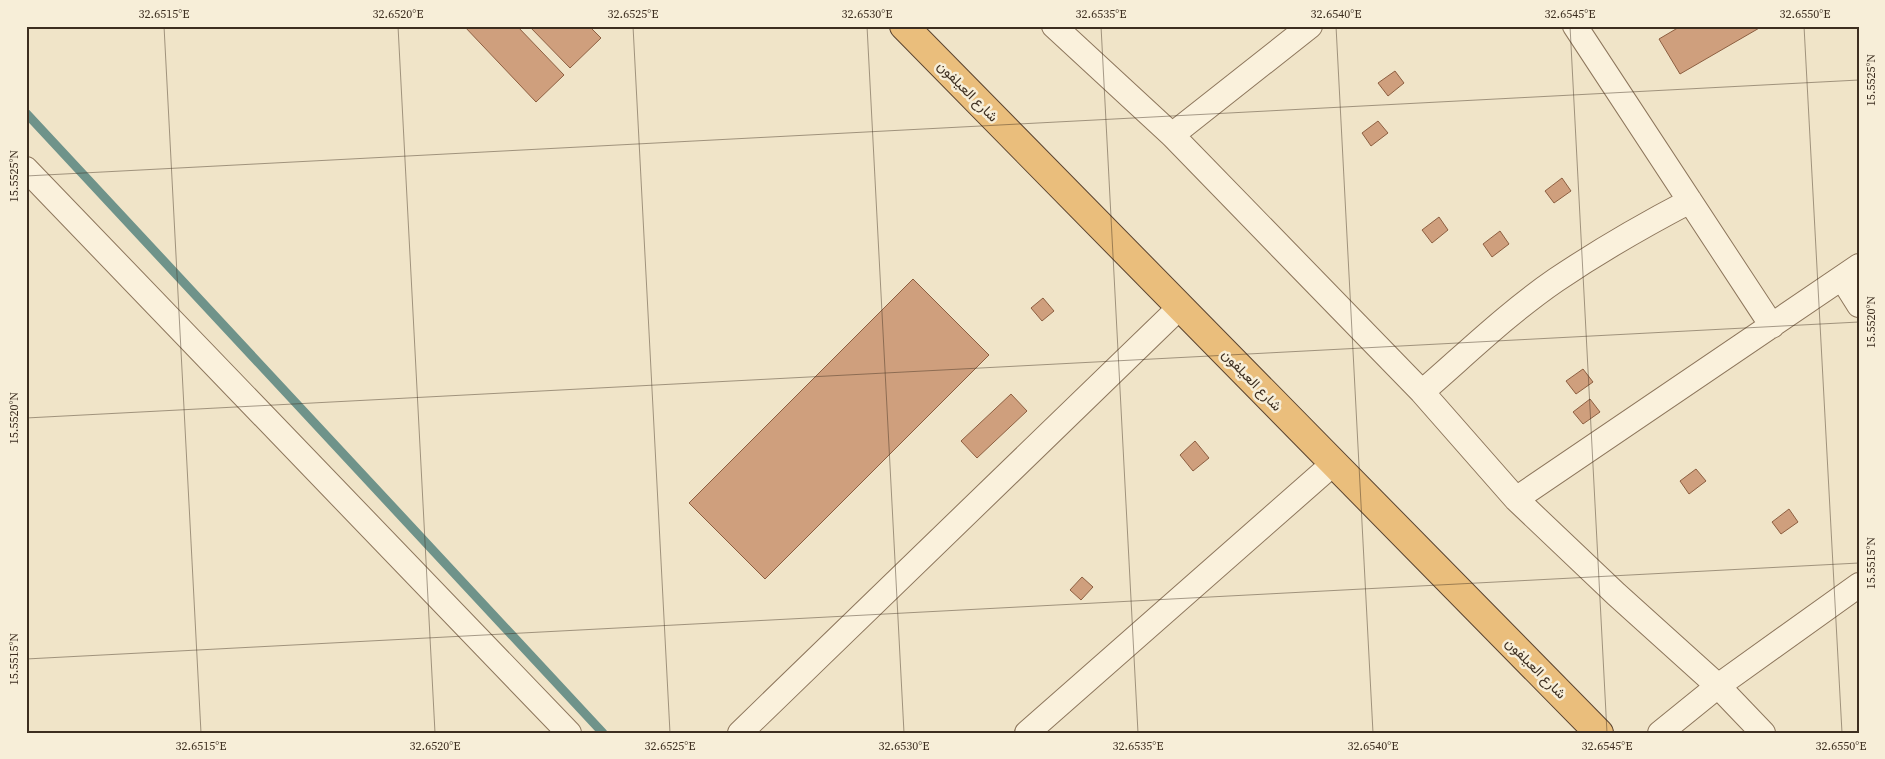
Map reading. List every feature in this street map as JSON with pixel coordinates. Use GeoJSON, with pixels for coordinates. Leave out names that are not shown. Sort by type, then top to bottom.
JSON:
{"type":"FeatureCollection","features":[{"type":"Feature","properties":{"kind":"highway","name":"شارع العيلفون"},"geometry":{"type":"LineString","coordinates":[[904,26],[1599,733]]}},
{"type":"Feature","properties":{"kind":"street"},"geometry":{"type":"LineString","coordinates":[[1054,26],[1172,135],[1422,392],[1516,498],[1616,594],[1718,686],[1763,733]]}},
{"type":"Feature","properties":{"kind":"street"},"geometry":{"type":"LineString","coordinates":[[1172,135],[1310,26]]}},
{"type":"Feature","properties":{"kind":"street"},"geometry":{"type":"LineString","coordinates":[[1575,26],[1772,326]]}},
{"type":"Feature","properties":{"kind":"street"},"geometry":{"type":"LineString","coordinates":[[26,169],[569,733]]}},
{"type":"Feature","properties":{"kind":"street"},"geometry":{"type":"LineString","coordinates":[[1422,392],[1508,317],[1554,281],[1636,230],[1690,201]]}},
{"type":"Feature","properties":{"kind":"street"},"geometry":{"type":"LineString","coordinates":[[1516,498],[1850,272],[1859,305]]}},
{"type":"Feature","properties":{"kind":"street"},"geometry":{"type":"LineString","coordinates":[[740,733],[1180,307]]}},
{"type":"Feature","properties":{"kind":"street"},"geometry":{"type":"LineString","coordinates":[[1027,733],[1334,463]]}},
{"type":"Feature","properties":{"kind":"street"},"geometry":{"type":"LineString","coordinates":[[1660,733],[1718,686],[1859,585]]}},
{"type":"Feature","properties":{"kind":"building"},"geometry":{"type":"Polygon","coordinates":[[[464,26],[517,26],[564,75],[536,102],[464,26]]]}},
{"type":"Feature","properties":{"kind":"building"},"geometry":{"type":"Polygon","coordinates":[[[529,26],[589,26],[601,38],[570,68],[529,26]]]}},
{"type":"Feature","properties":{"kind":"building"},"geometry":{"type":"Polygon","coordinates":[[[1681,26],[1761,27],[1680,74],[1659,39],[1681,26]]]}},
{"type":"Feature","properties":{"kind":"building"},"geometry":{"type":"Polygon","coordinates":[[[1395,71],[1404,83],[1388,96],[1378,83],[1395,71]]]}},
{"type":"Feature","properties":{"kind":"building"},"geometry":{"type":"Polygon","coordinates":[[[1378,121],[1388,133],[1371,146],[1362,133],[1378,121]]]}},
{"type":"Feature","properties":{"kind":"building"},"geometry":{"type":"Polygon","coordinates":[[[1562,178],[1571,191],[1554,203],[1545,191],[1562,178]]]}},
{"type":"Feature","properties":{"kind":"building"},"geometry":{"type":"Polygon","coordinates":[[[1439,217],[1448,230],[1432,243],[1422,230],[1439,217]]]}},
{"type":"Feature","properties":{"kind":"building"},"geometry":{"type":"Polygon","coordinates":[[[1500,231],[1509,244],[1492,257],[1483,244],[1500,231]]]}},
{"type":"Feature","properties":{"kind":"building"},"geometry":{"type":"Polygon","coordinates":[[[913,279],[989,355],[765,579],[689,503],[913,279]]]}},
{"type":"Feature","properties":{"kind":"building"},"geometry":{"type":"Polygon","coordinates":[[[1043,298],[1054,311],[1042,321],[1031,308],[1043,298]]]}},
{"type":"Feature","properties":{"kind":"building"},"geometry":{"type":"Polygon","coordinates":[[[1583,369],[1593,382],[1576,394],[1566,381],[1583,369]]]}},
{"type":"Feature","properties":{"kind":"building"},"geometry":{"type":"Polygon","coordinates":[[[1011,394],[1027,411],[977,458],[961,441],[1011,394]]]}},
{"type":"Feature","properties":{"kind":"building"},"geometry":{"type":"Polygon","coordinates":[[[1590,399],[1600,412],[1583,424],[1573,412],[1590,399]]]}},
{"type":"Feature","properties":{"kind":"building"},"geometry":{"type":"Polygon","coordinates":[[[1195,441],[1209,458],[1193,471],[1180,455],[1195,441]]]}},
{"type":"Feature","properties":{"kind":"building"},"geometry":{"type":"Polygon","coordinates":[[[1696,469],[1706,481],[1689,494],[1680,481],[1696,469]]]}},
{"type":"Feature","properties":{"kind":"building"},"geometry":{"type":"Polygon","coordinates":[[[1789,509],[1798,522],[1781,534],[1772,522],[1789,509]]]}},
{"type":"Feature","properties":{"kind":"building"},"geometry":{"type":"Polygon","coordinates":[[[1082,577],[1093,587],[1081,600],[1070,590],[1082,577]]]}},
{"type":"Feature","properties":{"kind":"waterway"},"geometry":{"type":"LineString","coordinates":[[26,113],[603,733]]}}]}
